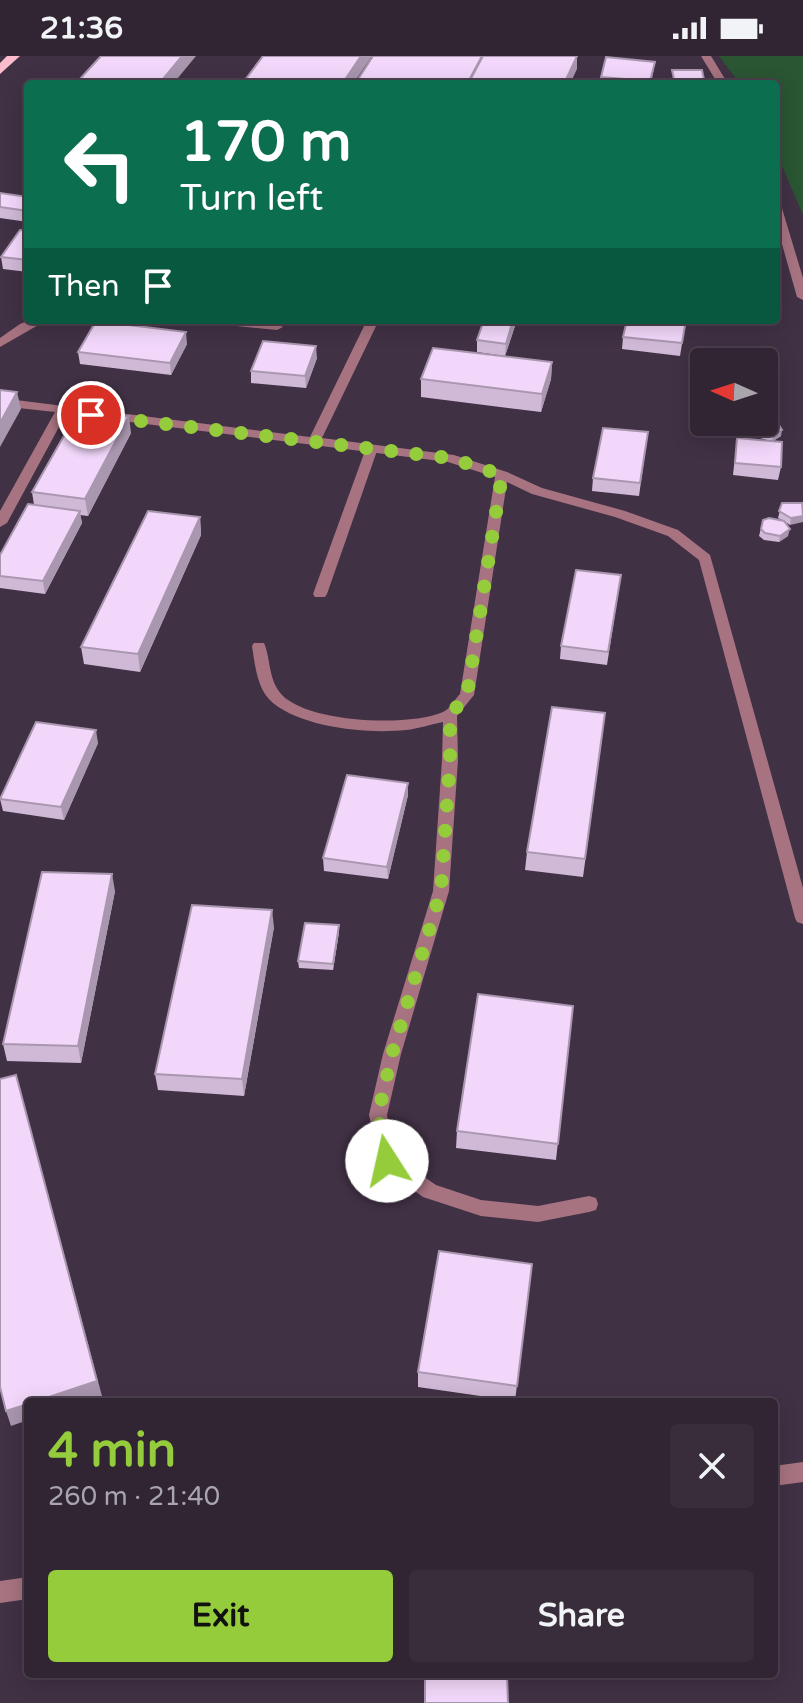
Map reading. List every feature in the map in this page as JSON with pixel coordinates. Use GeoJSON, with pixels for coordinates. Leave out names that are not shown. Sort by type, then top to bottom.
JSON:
{"type":"FeatureCollection","features":[{"type":"Feature","properties":{"kind":"main road"},"geometry":{"type":"LineString","coordinates":[[0,70],[14,56]]}},
{"type":"Feature","properties":{"kind":"street"},"geometry":{"type":"LineString","coordinates":[[706,56],[721,80]]}},
{"type":"Feature","properties":{"kind":"street"},"geometry":{"type":"LineString","coordinates":[[780,219],[803,297]]}},
{"type":"Feature","properties":{"kind":"street"},"geometry":{"type":"LineString","coordinates":[[0,343],[30,324]]}},
{"type":"Feature","properties":{"kind":"street"},"geometry":{"type":"LineString","coordinates":[[247,324],[277,327]]}},
{"type":"Feature","properties":{"kind":"street"},"geometry":{"type":"LineString","coordinates":[[315,440],[371,324]]}},
{"type":"Feature","properties":{"kind":"street"},"geometry":{"type":"LineString","coordinates":[[0,402],[450,458],[502,475],[537,491],[673,533],[705,558],[803,918]]}},
{"type":"Feature","properties":{"kind":"street"},"geometry":{"type":"LineString","coordinates":[[0,523],[61,412]]}},
{"type":"Feature","properties":{"kind":"street"},"geometry":{"type":"LineString","coordinates":[[320,594],[372,448]]}},
{"type":"Feature","properties":{"kind":"street"},"geometry":{"type":"LineString","coordinates":[[259,646],[264,677],[277,699],[306,714],[349,725],[406,725],[450,715],[467,695],[502,475]]}},
{"type":"Feature","properties":{"kind":"street"},"geometry":{"type":"LineString","coordinates":[[450,715],[441,891],[392,1054],[378,1115],[387,1161],[430,1191],[481,1208],[538,1214],[589,1204]]}},
{"type":"Feature","properties":{"kind":"street"},"geometry":{"type":"LineString","coordinates":[[778,1475],[803,1472]]}},
{"type":"Feature","properties":{"kind":"street"},"geometry":{"type":"LineString","coordinates":[[0,1592],[24,1589]]}},
{"type":"Feature","properties":{"kind":"green space"},"geometry":{"type":"Polygon","coordinates":[[[719,56],[803,56],[803,215],[780,161],[780,80],[737,80],[719,56]]]}},
{"type":"Feature","properties":{"kind":"building"},"geometry":{"type":"Polygon","coordinates":[[[101,56],[182,56],[162,80],[79,80],[101,56]]]}},
{"type":"Feature","properties":{"kind":"building"},"geometry":{"type":"Polygon","coordinates":[[[263,56],[361,56],[345,80],[245,80],[263,56]]]}},
{"type":"Feature","properties":{"kind":"building"},"geometry":{"type":"Polygon","coordinates":[[[373,56],[482,56],[469,80],[358,80],[373,56]]]}},
{"type":"Feature","properties":{"kind":"building"},"geometry":{"type":"Polygon","coordinates":[[[483,56],[577,56],[566,80],[470,80],[483,56]]]}},
{"type":"Feature","properties":{"kind":"building"},"geometry":{"type":"Polygon","coordinates":[[[606,57],[655,62],[650,80],[601,77],[606,57]]]}},
{"type":"Feature","properties":{"kind":"building"},"geometry":{"type":"Polygon","coordinates":[[[672,70],[702,70],[704,80],[674,80],[672,70]]]}},
{"type":"Feature","properties":{"kind":"building"},"geometry":{"type":"Polygon","coordinates":[[[0,193],[24,196],[24,210],[0,207],[0,193]]]}},
{"type":"Feature","properties":{"kind":"building"},"geometry":{"type":"Polygon","coordinates":[[[20,230],[24,230],[24,260],[1,257],[20,230]]]}},
{"type":"Feature","properties":{"kind":"building"},"geometry":{"type":"Polygon","coordinates":[[[94,324],[186,332],[170,363],[78,352],[94,324]]]}},
{"type":"Feature","properties":{"kind":"building"},"geometry":{"type":"Polygon","coordinates":[[[483,324],[512,324],[506,344],[477,340],[483,324]]]}},
{"type":"Feature","properties":{"kind":"building"},"geometry":{"type":"Polygon","coordinates":[[[626,324],[685,324],[682,343],[623,337],[626,324]]]}},
{"type":"Feature","properties":{"kind":"building"},"geometry":{"type":"Polygon","coordinates":[[[263,341],[316,346],[305,376],[251,371],[263,341]]]}},
{"type":"Feature","properties":{"kind":"building"},"geometry":{"type":"Polygon","coordinates":[[[433,348],[552,362],[542,394],[421,379],[433,348]]]}},
{"type":"Feature","properties":{"kind":"building"},"geometry":{"type":"Polygon","coordinates":[[[0,390],[17,392],[0,423],[0,390]]]}},
{"type":"Feature","properties":{"kind":"building"},"geometry":{"type":"Polygon","coordinates":[[[78,411],[129,416],[85,499],[32,492],[78,411]]]}},
{"type":"Feature","properties":{"kind":"building"},"geometry":{"type":"Polygon","coordinates":[[[603,428],[648,432],[640,483],[593,478],[603,428]]]}},
{"type":"Feature","properties":{"kind":"building"},"geometry":{"type":"Polygon","coordinates":[[[737,438],[782,442],[781,467],[735,463],[737,438]]]}},
{"type":"Feature","properties":{"kind":"building"},"geometry":{"type":"Polygon","coordinates":[[[782,503],[802,503],[803,516],[791,518],[779,511],[782,503]]]}},
{"type":"Feature","properties":{"kind":"building"},"geometry":{"type":"Polygon","coordinates":[[[28,504],[80,511],[43,581],[0,576],[0,555],[28,504]]]}},
{"type":"Feature","properties":{"kind":"building"},"geometry":{"type":"Polygon","coordinates":[[[148,511],[200,517],[138,654],[81,647],[148,511]]]}},
{"type":"Feature","properties":{"kind":"building"},"geometry":{"type":"Polygon","coordinates":[[[763,520],[784,521],[790,529],[780,536],[765,533],[761,529],[763,520]]]}},
{"type":"Feature","properties":{"kind":"building"},"geometry":{"type":"Polygon","coordinates":[[[576,570],[621,575],[608,652],[561,646],[576,570]]]}},
{"type":"Feature","properties":{"kind":"building"},"geometry":{"type":"Polygon","coordinates":[[[552,707],[605,713],[585,859],[527,852],[552,707]]]}},
{"type":"Feature","properties":{"kind":"building"},"geometry":{"type":"Polygon","coordinates":[[[36,722],[96,730],[61,807],[0,799],[36,722]]]}},
{"type":"Feature","properties":{"kind":"building"},"geometry":{"type":"Polygon","coordinates":[[[347,775],[408,783],[387,867],[323,858],[347,775]]]}},
{"type":"Feature","properties":{"kind":"building"},"geometry":{"type":"Polygon","coordinates":[[[42,872],[112,874],[78,1046],[3,1044],[42,872]]]}},
{"type":"Feature","properties":{"kind":"building"},"geometry":{"type":"Polygon","coordinates":[[[192,905],[272,910],[242,1079],[155,1074],[192,905]]]}},
{"type":"Feature","properties":{"kind":"building"},"geometry":{"type":"Polygon","coordinates":[[[305,923],[339,925],[333,964],[298,961],[305,923]]]}},
{"type":"Feature","properties":{"kind":"building"},"geometry":{"type":"Polygon","coordinates":[[[478,994],[573,1006],[558,1144],[457,1131],[478,994]]]}},
{"type":"Feature","properties":{"kind":"building"},"geometry":{"type":"Polygon","coordinates":[[[16,1075],[97,1381],[46,1398],[24,1398],[24,1405],[6,1411],[0,1387],[0,1079],[16,1075]]]}},
{"type":"Feature","properties":{"kind":"building"},"geometry":{"type":"Polygon","coordinates":[[[439,1251],[532,1264],[517,1386],[418,1372],[439,1251]]]}},
{"type":"Feature","properties":{"kind":"building"},"geometry":{"type":"Polygon","coordinates":[[[425,1678],[507,1678],[508,1703],[425,1703],[425,1678]]]}},
{"type":"Feature","properties":{"kind":"route"},"geometry":{"type":"LineString","coordinates":[[91,415],[450,458],[502,475],[467,695],[450,715],[441,891],[392,1054],[378,1115],[387,1161]]}}]}
